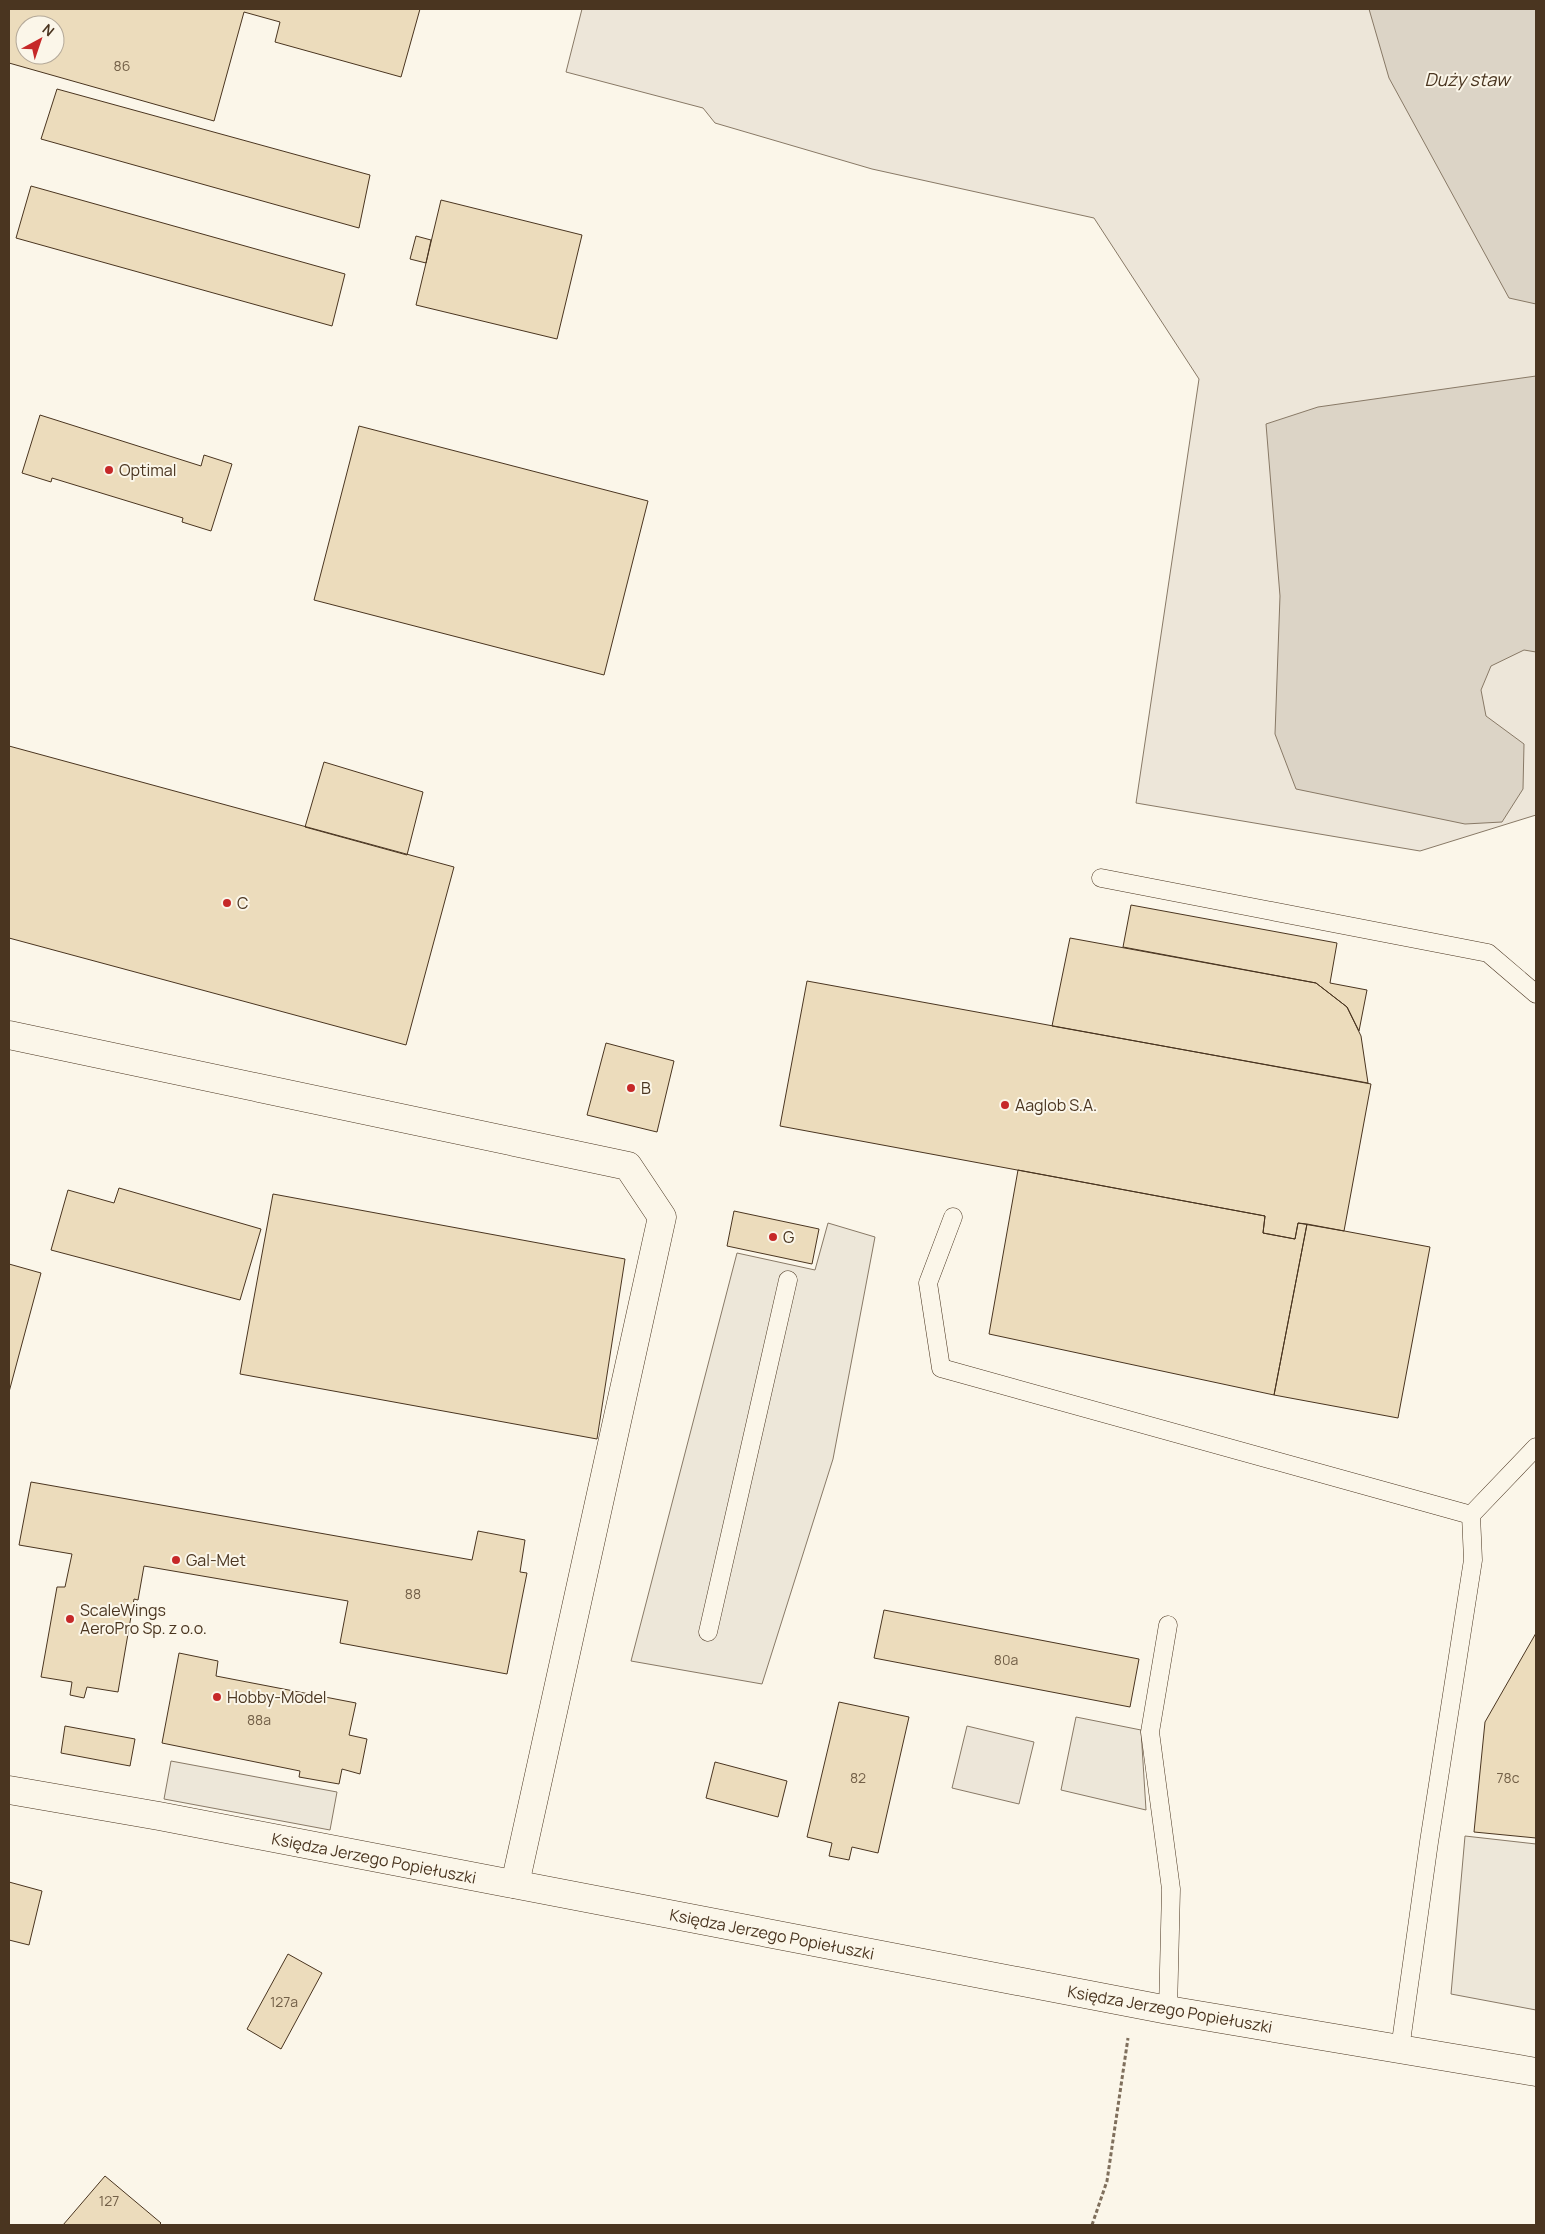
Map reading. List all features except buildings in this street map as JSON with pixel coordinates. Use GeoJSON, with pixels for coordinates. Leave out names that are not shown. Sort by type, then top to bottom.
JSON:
{"type":"FeatureCollection","features":[{"type":"Feature","properties":{"kind":"street"},"geometry":{"type":"LineString","coordinates":[[9,1035],[628,1166],[662,1217],[515,1884]]}},
{"type":"Feature","properties":{"kind":"street","name":"Księdza Jerzego Popiełuszki"},"geometry":{"type":"LineString","coordinates":[[9,1790],[159,1816],[1134,2004],[1536,2072]]}},
{"type":"Feature","properties":{"kind":"lane"},"geometry":{"type":"LineString","coordinates":[[1102,878],[1488,953],[1536,994]]}},
{"type":"Feature","properties":{"kind":"lane"},"geometry":{"type":"LineString","coordinates":[[953,1217],[928,1283],[941,1368],[1471,1515]]}},
{"type":"Feature","properties":{"kind":"lane"},"geometry":{"type":"LineString","coordinates":[[708,1632],[788,1280]]}},
{"type":"Feature","properties":{"kind":"lane"},"geometry":{"type":"LineString","coordinates":[[1400,2049],[1428,1842],[1474,1560],[1471,1515],[1536,1447]]}},
{"type":"Feature","properties":{"kind":"lane"},"geometry":{"type":"LineString","coordinates":[[1168,1625],[1150,1732],[1171,1890],[1168,2010]]}},
{"type":"Feature","properties":{"kind":"path"},"geometry":{"type":"LineString","coordinates":[[1092,2225],[1107,2181],[1134,2004]]}},
{"type":"Feature","properties":{"kind":"shaded area"},"geometry":{"type":"Polygon","coordinates":[[[582,9],[1536,9],[1536,815],[1420,851],[1136,803],[1199,379],[1094,218],[872,169],[715,123],[703,108],[566,72],[582,9]]]}},
{"type":"Feature","properties":{"kind":"shaded area"},"geometry":{"type":"Polygon","coordinates":[[[828,1223],[875,1237],[833,1459],[762,1684],[631,1661],[737,1253],[815,1270],[828,1223]]]}},
{"type":"Feature","properties":{"kind":"shaded area"},"geometry":{"type":"Polygon","coordinates":[[[1076,1717],[1141,1730],[1146,1810],[1061,1790],[1076,1717]]]}},
{"type":"Feature","properties":{"kind":"shaded area"},"geometry":{"type":"Polygon","coordinates":[[[967,1726],[1034,1742],[1019,1804],[952,1788],[967,1726]]]}},
{"type":"Feature","properties":{"kind":"shaded area"},"geometry":{"type":"Polygon","coordinates":[[[171,1761],[337,1792],[330,1830],[164,1799],[171,1761]]]}},
{"type":"Feature","properties":{"kind":"shaded area"},"geometry":{"type":"Polygon","coordinates":[[[1465,1836],[1536,1844],[1536,2010],[1451,1994],[1465,1836]]]}},
{"type":"Feature","properties":{"kind":"water","name":"Duży staw"},"geometry":{"type":"Polygon","coordinates":[[[1369,9],[1536,9],[1536,304],[1509,298],[1389,78],[1369,9]]]}},
{"type":"Feature","properties":{"kind":"water"},"geometry":{"type":"Polygon","coordinates":[[[1536,376],[1536,652],[1524,650],[1491,666],[1481,690],[1486,716],[1524,744],[1523,789],[1502,822],[1465,824],[1296,789],[1275,734],[1280,596],[1266,424],[1318,407],[1536,376]]]}},
{"type":"Feature","properties":{"kind":"place","name":"Optimal"},"geometry":{"type":"Point","coordinates":[109,470]}},
{"type":"Feature","properties":{"kind":"place","name":"C"},"geometry":{"type":"Point","coordinates":[227,903]}},
{"type":"Feature","properties":{"kind":"place","name":"B"},"geometry":{"type":"Point","coordinates":[631,1088]}},
{"type":"Feature","properties":{"kind":"place","name":"Aaglob S.A."},"geometry":{"type":"Point","coordinates":[1005,1105]}},
{"type":"Feature","properties":{"kind":"place","name":"G"},"geometry":{"type":"Point","coordinates":[773,1237]}},
{"type":"Feature","properties":{"kind":"place","name":"Gal-Met"},"geometry":{"type":"Point","coordinates":[176,1560]}},
{"type":"Feature","properties":{"kind":"place","name":"ScaleWings AeroPro Sp. z o.o."},"geometry":{"type":"Point","coordinates":[70,1619]}},
{"type":"Feature","properties":{"kind":"place","name":"Hobby-Model"},"geometry":{"type":"Point","coordinates":[217,1697]}}]}
